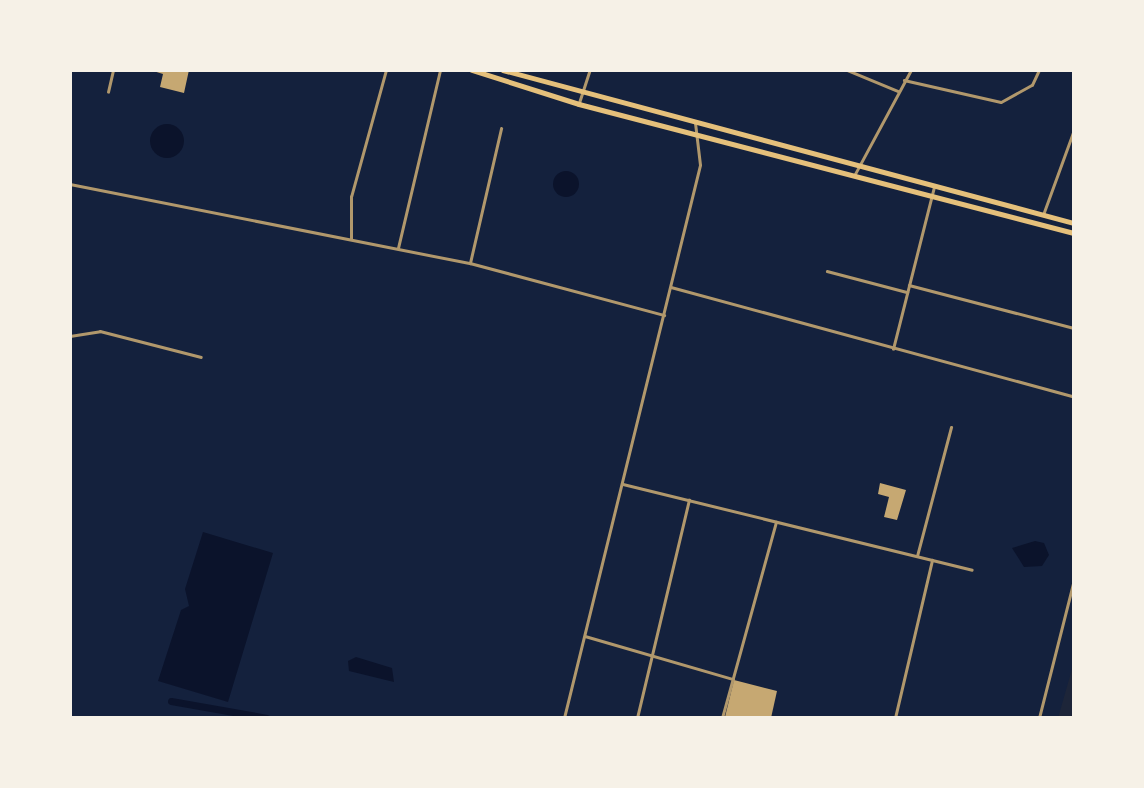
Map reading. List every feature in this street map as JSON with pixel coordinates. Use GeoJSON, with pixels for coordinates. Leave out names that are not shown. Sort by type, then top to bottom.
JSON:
{"type":"FeatureCollection","features":[{"type":"Feature","properties":{"kind":"main road"},"geometry":{"type":"LineString","coordinates":[[472,70],[579,104],[1074,233]]}},
{"type":"Feature","properties":{"kind":"main road"},"geometry":{"type":"LineString","coordinates":[[503,70],[1074,223]]}},
{"type":"Feature","properties":{"kind":"main road"},"geometry":{"type":"LineString","coordinates":[[1040,224],[1043,215]]}},
{"type":"Feature","properties":{"kind":"street"},"geometry":{"type":"LineString","coordinates":[[108,92],[113,70]]}},
{"type":"Feature","properties":{"kind":"street"},"geometry":{"type":"LineString","coordinates":[[351,239],[351,197],[386,70]]}},
{"type":"Feature","properties":{"kind":"street"},"geometry":{"type":"LineString","coordinates":[[398,248],[440,70]]}},
{"type":"Feature","properties":{"kind":"street"},"geometry":{"type":"LineString","coordinates":[[579,104],[590,70]]}},
{"type":"Feature","properties":{"kind":"street"},"geometry":{"type":"LineString","coordinates":[[847,70],[898,91]]}},
{"type":"Feature","properties":{"kind":"street"},"geometry":{"type":"LineString","coordinates":[[855,174],[911,70]]}},
{"type":"Feature","properties":{"kind":"street"},"geometry":{"type":"LineString","coordinates":[[904,79],[1001,102],[1032,85],[1039,70]]}},
{"type":"Feature","properties":{"kind":"street"},"geometry":{"type":"LineString","coordinates":[[564,718],[700,165],[694,134],[695,123]]}},
{"type":"Feature","properties":{"kind":"street"},"geometry":{"type":"LineString","coordinates":[[470,262],[501,129]]}},
{"type":"Feature","properties":{"kind":"street"},"geometry":{"type":"LineString","coordinates":[[1043,215],[1074,130]]}},
{"type":"Feature","properties":{"kind":"street"},"geometry":{"type":"LineString","coordinates":[[70,184],[470,262],[664,315]]}},
{"type":"Feature","properties":{"kind":"street"},"geometry":{"type":"LineString","coordinates":[[893,349],[934,187]]}},
{"type":"Feature","properties":{"kind":"street"},"geometry":{"type":"LineString","coordinates":[[827,271],[907,292]]}},
{"type":"Feature","properties":{"kind":"street"},"geometry":{"type":"LineString","coordinates":[[909,285],[1074,328]]}},
{"type":"Feature","properties":{"kind":"street"},"geometry":{"type":"LineString","coordinates":[[671,287],[1072,396]]}},
{"type":"Feature","properties":{"kind":"street"},"geometry":{"type":"LineString","coordinates":[[70,336],[100,331],[201,357]]}},
{"type":"Feature","properties":{"kind":"street"},"geometry":{"type":"LineString","coordinates":[[918,556],[951,427]]}},
{"type":"Feature","properties":{"kind":"street"},"geometry":{"type":"LineString","coordinates":[[623,484],[972,570]]}},
{"type":"Feature","properties":{"kind":"street"},"geometry":{"type":"LineString","coordinates":[[637,718],[689,500]]}},
{"type":"Feature","properties":{"kind":"street"},"geometry":{"type":"LineString","coordinates":[[722,718],[776,521]]}},
{"type":"Feature","properties":{"kind":"street"},"geometry":{"type":"LineString","coordinates":[[895,718],[932,560]]}},
{"type":"Feature","properties":{"kind":"street"},"geometry":{"type":"LineString","coordinates":[[1040,718],[1074,580]]}},
{"type":"Feature","properties":{"kind":"street"},"geometry":{"type":"LineString","coordinates":[[585,636],[733,679]]}},
{"type":"Feature","properties":{"kind":"shaded area"},"geometry":{"type":"Polygon","coordinates":[[[167,124],[179,129],[184,141],[179,153],[167,158],[155,153],[150,141],[155,129],[167,124]]]}},
{"type":"Feature","properties":{"kind":"shaded area"},"geometry":{"type":"Polygon","coordinates":[[[566,171],[575,175],[579,184],[575,193],[566,197],[557,193],[553,184],[557,175],[566,171]]]}},
{"type":"Feature","properties":{"kind":"shaded area"},"geometry":{"type":"Polygon","coordinates":[[[203,532],[273,553],[228,702],[158,681],[181,610],[189,606],[185,589],[203,532]]]}},
{"type":"Feature","properties":{"kind":"shaded area"},"geometry":{"type":"Polygon","coordinates":[[[1035,541],[1044,543],[1049,555],[1042,566],[1024,567],[1012,548],[1035,541]]]}},
{"type":"Feature","properties":{"kind":"shaded area"},"geometry":{"type":"Polygon","coordinates":[[[356,657],[392,668],[394,682],[349,671],[348,661],[356,657]]]}},
{"type":"Feature","properties":{"kind":"shaded area"},"geometry":{"type":"Polygon","coordinates":[[[1074,662],[1074,718],[1058,718],[1074,662]]]}},
{"type":"Feature","properties":{"kind":"building"},"geometry":{"type":"Polygon","coordinates":[[[150,70],[189,70],[184,93],[160,87],[163,74],[150,70]]]}},
{"type":"Feature","properties":{"kind":"building"},"geometry":{"type":"Polygon","coordinates":[[[880,483],[906,490],[897,520],[884,517],[889,497],[878,494],[880,483]]]}},
{"type":"Feature","properties":{"kind":"building"},"geometry":{"type":"Polygon","coordinates":[[[734,680],[777,691],[771,718],[725,717],[734,680]]]}},
{"type":"Feature","properties":{"kind":"waterway"},"geometry":{"type":"LineString","coordinates":[[171,701],[267,718]]}}]}
